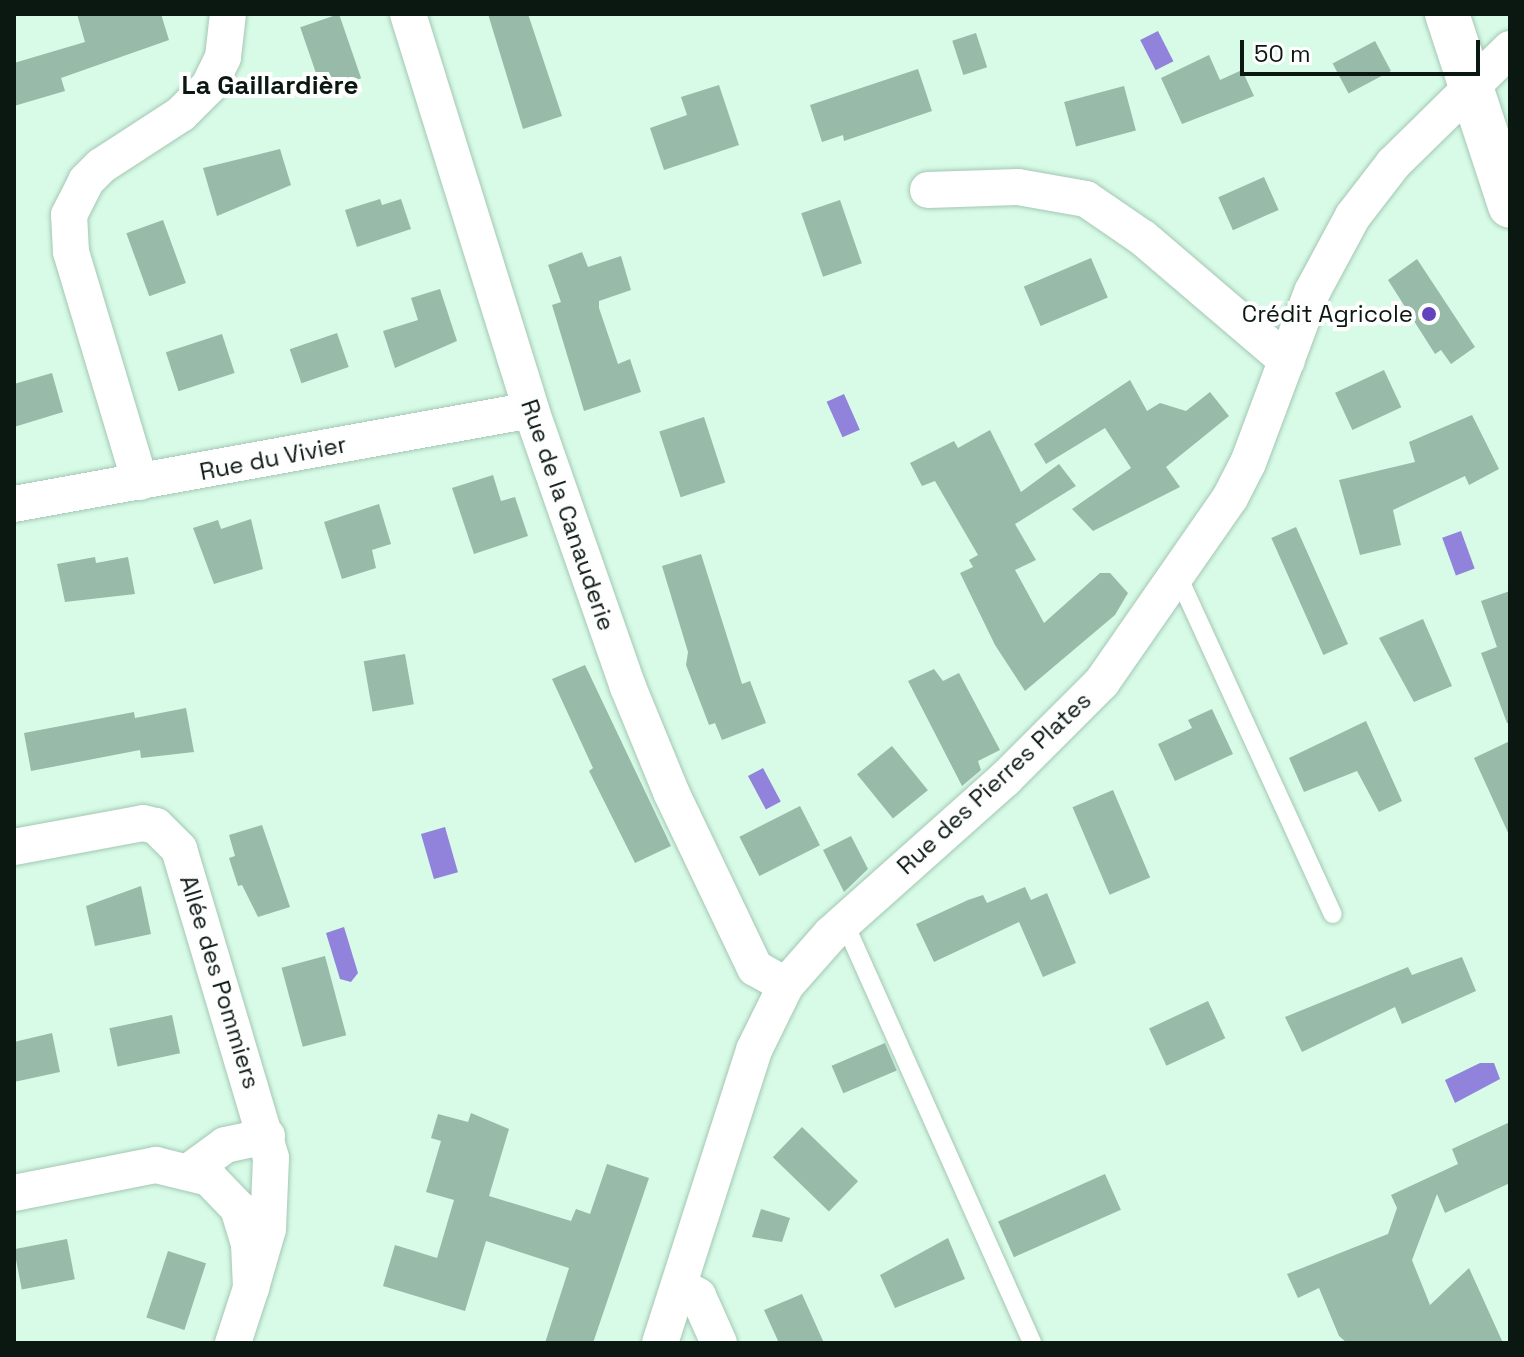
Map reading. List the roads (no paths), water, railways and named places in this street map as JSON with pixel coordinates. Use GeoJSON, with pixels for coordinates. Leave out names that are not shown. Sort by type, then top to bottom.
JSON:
{"type":"FeatureCollection","features":[{"type":"Feature","properties":{"kind":"street"},"geometry":{"type":"LineString","coordinates":[[140,482],[71,252],[69,215],[86,181],[101,166],[181,114],[209,86],[223,57],[228,14]]}},
{"type":"Feature","properties":{"kind":"street","name":"Rue de la Canauderie"},"geometry":{"type":"LineString","coordinates":[[408,14],[531,410],[648,738],[755,968],[766,1020]]}},
{"type":"Feature","properties":{"kind":"street"},"geometry":{"type":"LineString","coordinates":[[1447,14],[1510,206]]}},
{"type":"Feature","properties":{"kind":"street","name":"Rue des Pierres Plates"},"geometry":{"type":"LineString","coordinates":[[660,1343],[766,1020],[786,985],[844,922],[1005,779],[1102,682],[1208,533],[1248,463],[1312,292],[1353,216],[1393,164],[1510,49]]}},
{"type":"Feature","properties":{"kind":"street"},"geometry":{"type":"LineString","coordinates":[[928,190],[1018,187],[1086,199],[1143,238],[1287,361]]}},
{"type":"Feature","properties":{"kind":"street","name":"Rue du Vivier"},"geometry":{"type":"LineString","coordinates":[[14,504],[531,410]]}},
{"type":"Feature","properties":{"kind":"street","name":"Allée des Pommiers"},"geometry":{"type":"LineString","coordinates":[[14,847],[143,823],[156,826],[179,849],[267,1136],[273,1198],[251,1288],[233,1343]]}},
{"type":"Feature","properties":{"kind":"street"},"geometry":{"type":"LineString","coordinates":[[755,968],[786,985]]}},
{"type":"Feature","properties":{"kind":"street"},"geometry":{"type":"LineString","coordinates":[[191,1170],[225,1145],[267,1136]]}},
{"type":"Feature","properties":{"kind":"street"},"geometry":{"type":"LineString","coordinates":[[14,1193],[140,1166],[191,1170],[228,1192],[238,1208],[248,1236],[251,1288]]}},
{"type":"Feature","properties":{"kind":"street"},"geometry":{"type":"LineString","coordinates":[[679,1285],[698,1296],[719,1343]]}},
{"type":"Feature","properties":{"kind":"lane"},"geometry":{"type":"LineString","coordinates":[[1177,574],[1333,914]]}},
{"type":"Feature","properties":{"kind":"lane"},"geometry":{"type":"LineString","coordinates":[[844,922],[1032,1343]]}},
{"type":"Feature","properties":{"kind":"place","name":"Crédit Agricole"},"geometry":{"type":"Point","coordinates":[1429,314]}},
{"type":"Feature","properties":{"kind":"district","name":"La Gaillardière"},"geometry":{"type":"Point","coordinates":[270,86]}}]}
